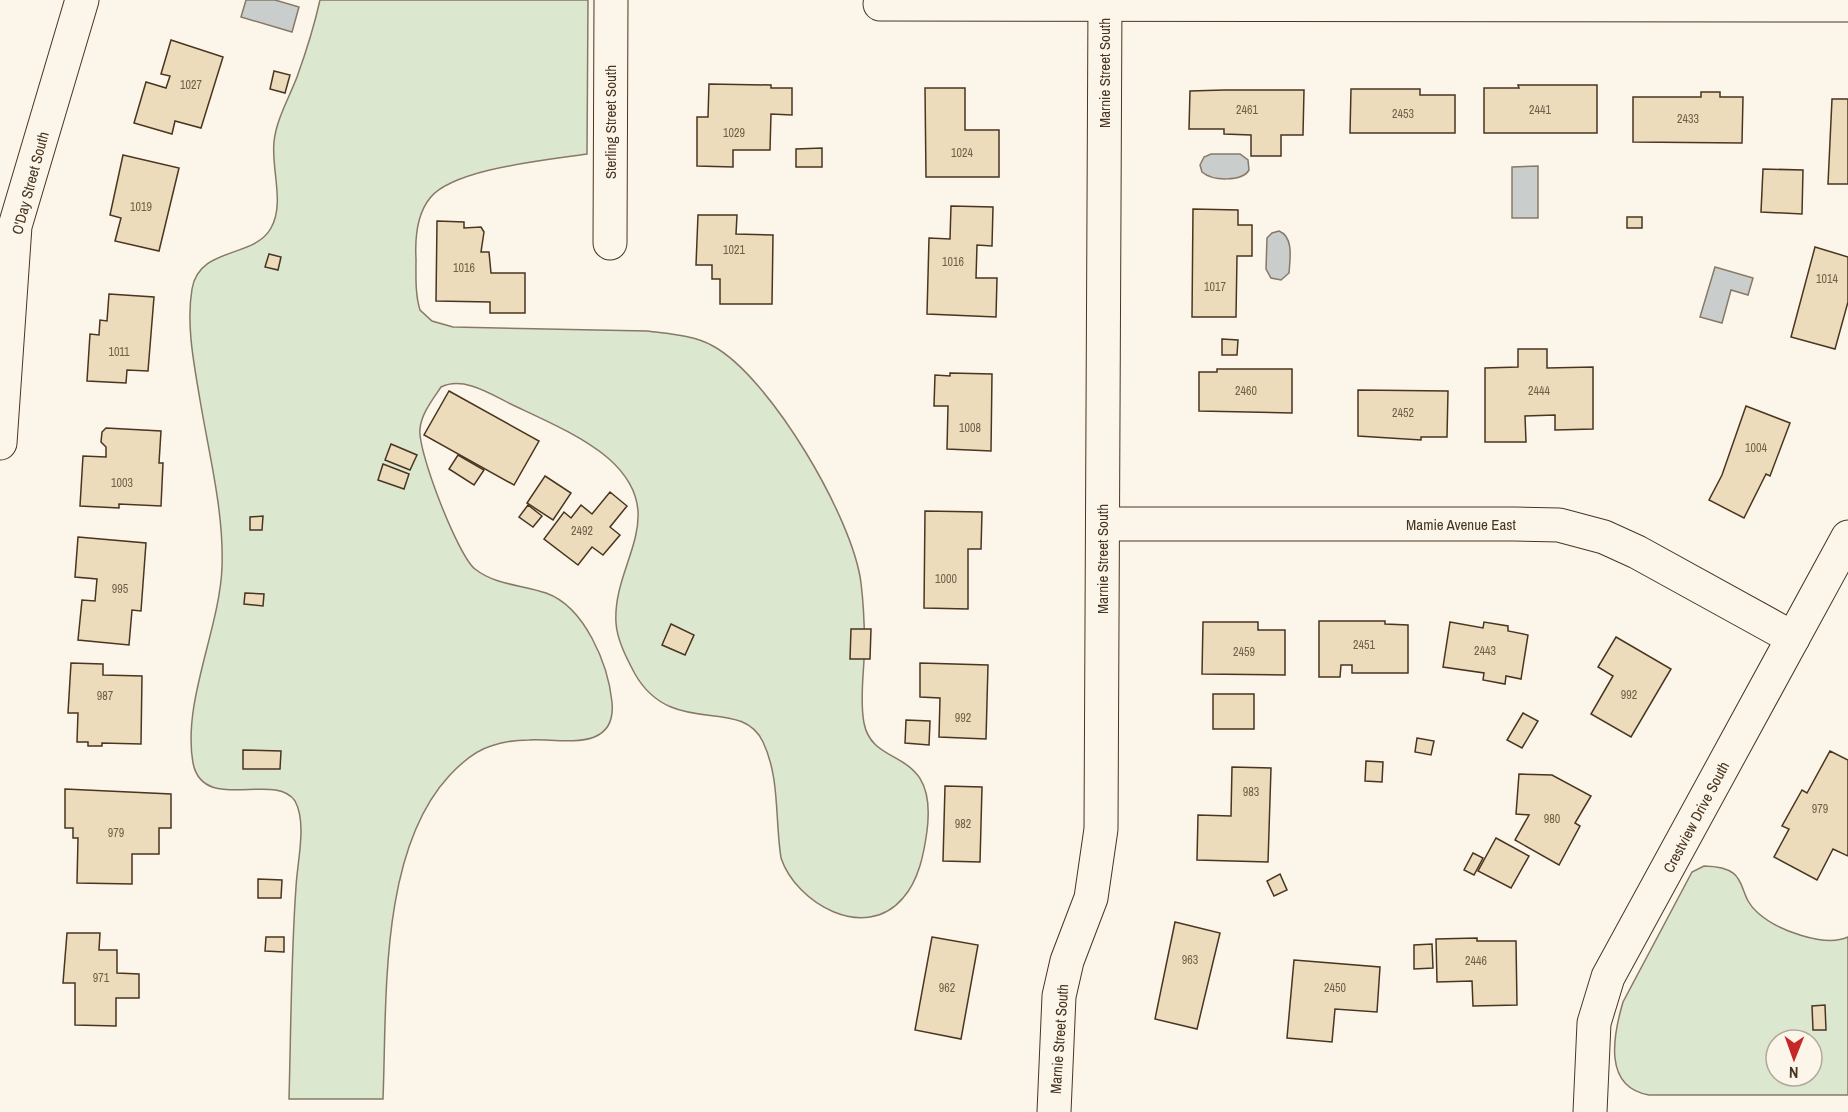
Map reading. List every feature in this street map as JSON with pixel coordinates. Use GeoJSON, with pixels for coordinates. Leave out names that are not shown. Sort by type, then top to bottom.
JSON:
{"type":"FeatureCollection","features":[{"type":"Feature","properties":{"kind":"street","name":"O'Day Street South"},"geometry":{"type":"LineString","coordinates":[[0,443],[15,226],[82,0]]}},
{"type":"Feature","properties":{"kind":"street","name":"Sterling Street South"},"geometry":{"type":"LineString","coordinates":[[610,243],[611,0]]}},
{"type":"Feature","properties":{"kind":"street","name":"Marnie Street South"},"geometry":{"type":"LineString","coordinates":[[1054,1112],[1059,996],[1067,961],[1091,898],[1101,829],[1105,3]]}},
{"type":"Feature","properties":{"kind":"street"},"geometry":{"type":"LineString","coordinates":[[880,4],[1848,5]]}},
{"type":"Feature","properties":{"kind":"street","name":"Mamie Avenue East"},"geometry":{"type":"LineString","coordinates":[[1103,524],[1559,525],[1588,531],[1620,543],[1793,638]]}},
{"type":"Feature","properties":{"kind":"street","name":"Crestview Drive South"},"geometry":{"type":"LineString","coordinates":[[1590,1112],[1593,1038],[1604,988],[1848,537]]}},
{"type":"Feature","properties":{"kind":"green space"},"geometry":{"type":"Polygon","coordinates":[[[320,0],[588,0],[587,154],[480,172],[459,179],[430,198],[422,212],[417,236],[416,285],[420,310],[432,321],[453,327],[647,331],[681,336],[706,342],[735,362],[783,417],[826,488],[843,523],[855,555],[862,592],[864,723],[870,738],[879,748],[914,771],[923,784],[928,803],[926,839],[917,875],[909,891],[887,911],[870,917],[852,917],[833,912],[801,890],[781,858],[772,770],[763,742],[753,728],[739,721],[686,712],[668,705],[650,694],[635,674],[623,649],[616,623],[617,601],[635,539],[638,519],[636,499],[627,479],[608,458],[576,436],[490,393],[470,385],[450,384],[441,387],[423,418],[420,429],[421,441],[440,502],[459,545],[475,569],[483,574],[500,582],[546,593],[560,600],[572,611],[592,638],[600,655],[610,687],[611,718],[605,730],[584,740],[515,741],[485,748],[473,754],[449,776],[426,808],[410,845],[398,885],[391,929],[387,973],[383,1099],[289,1099],[293,940],[301,838],[298,808],[295,801],[285,793],[272,790],[224,790],[210,786],[199,778],[193,763],[191,740],[197,690],[215,615],[222,567],[221,525],[192,344],[190,303],[192,289],[197,275],[205,266],[216,259],[252,245],[263,238],[271,228],[277,208],[275,134],[304,58],[320,0]]]}},
{"type":"Feature","properties":{"kind":"green space"},"geometry":{"type":"Polygon","coordinates":[[[1704,866],[1719,867],[1730,871],[1740,882],[1751,905],[1766,919],[1789,931],[1814,939],[1838,940],[1848,937],[1848,1095],[1649,1095],[1634,1090],[1624,1082],[1615,1058],[1616,1030],[1623,1002],[1692,872],[1704,866]]]}},
{"type":"Feature","properties":{"kind":"shaded area"},"geometry":{"type":"Polygon","coordinates":[[[246,0],[275,0],[299,7],[292,32],[241,17],[246,0]]]}},
{"type":"Feature","properties":{"kind":"shaded area"},"geometry":{"type":"Polygon","coordinates":[[[1211,154],[1240,154],[1248,160],[1249,170],[1240,177],[1227,179],[1207,175],[1202,172],[1200,165],[1204,157],[1211,154]]]}},
{"type":"Feature","properties":{"kind":"shaded area"},"geometry":{"type":"Polygon","coordinates":[[[1538,166],[1538,218],[1512,218],[1512,167],[1538,166]]]}},
{"type":"Feature","properties":{"kind":"shaded area"},"geometry":{"type":"Polygon","coordinates":[[[1279,231],[1287,238],[1290,249],[1289,273],[1281,280],[1271,278],[1266,269],[1267,238],[1279,231]]]}},
{"type":"Feature","properties":{"kind":"shaded area"},"geometry":{"type":"Polygon","coordinates":[[[1715,267],[1753,278],[1748,295],[1731,290],[1722,323],[1700,317],[1715,267]]]}},
{"type":"Feature","properties":{"kind":"building"},"geometry":{"type":"Polygon","coordinates":[[[171,40],[223,57],[201,128],[175,121],[172,134],[134,123],[146,82],[166,88],[170,76],[161,74],[171,40]]]}},
{"type":"Feature","properties":{"kind":"building"},"geometry":{"type":"Polygon","coordinates":[[[274,71],[290,75],[285,93],[270,89],[274,71]]]}},
{"type":"Feature","properties":{"kind":"building"},"geometry":{"type":"Polygon","coordinates":[[[709,84],[771,85],[771,88],[792,88],[792,115],[771,114],[770,150],[733,150],[733,167],[697,166],[697,117],[708,117],[709,84]]]}},
{"type":"Feature","properties":{"kind":"building"},"geometry":{"type":"Polygon","coordinates":[[[1518,85],[1597,85],[1597,133],[1484,133],[1484,88],[1519,88],[1518,85]]]}},
{"type":"Feature","properties":{"kind":"building"},"geometry":{"type":"Polygon","coordinates":[[[925,88],[965,88],[965,130],[999,130],[999,177],[926,177],[925,88]]]}},
{"type":"Feature","properties":{"kind":"building"},"geometry":{"type":"Polygon","coordinates":[[[1351,89],[1420,89],[1420,95],[1455,95],[1455,133],[1350,133],[1351,89]]]}},
{"type":"Feature","properties":{"kind":"building"},"geometry":{"type":"Polygon","coordinates":[[[1304,90],[1303,135],[1281,135],[1281,156],[1251,156],[1251,135],[1224,134],[1224,129],[1189,129],[1190,91],[1304,90]]]}},
{"type":"Feature","properties":{"kind":"building"},"geometry":{"type":"Polygon","coordinates":[[[1701,92],[1720,92],[1720,97],[1743,97],[1742,143],[1633,142],[1633,97],[1701,97],[1701,92]]]}},
{"type":"Feature","properties":{"kind":"building"},"geometry":{"type":"Polygon","coordinates":[[[1832,99],[1848,99],[1848,184],[1828,184],[1832,99]]]}},
{"type":"Feature","properties":{"kind":"building"},"geometry":{"type":"Polygon","coordinates":[[[822,148],[822,167],[796,167],[796,149],[822,148]]]}},
{"type":"Feature","properties":{"kind":"building"},"geometry":{"type":"Polygon","coordinates":[[[123,155],[179,168],[159,251],[115,241],[121,218],[110,215],[123,155]]]}},
{"type":"Feature","properties":{"kind":"building"},"geometry":{"type":"Polygon","coordinates":[[[1763,169],[1803,170],[1802,214],[1761,212],[1763,169]]]}},
{"type":"Feature","properties":{"kind":"building"},"geometry":{"type":"Polygon","coordinates":[[[951,206],[993,207],[992,246],[977,245],[976,278],[997,278],[996,317],[927,314],[929,238],[950,239],[951,206]]]}},
{"type":"Feature","properties":{"kind":"building"},"geometry":{"type":"Polygon","coordinates":[[[1193,209],[1238,210],[1238,225],[1252,225],[1252,256],[1237,256],[1236,317],[1192,317],[1193,209]]]}},
{"type":"Feature","properties":{"kind":"building"},"geometry":{"type":"Polygon","coordinates":[[[698,215],[737,215],[736,234],[773,235],[772,304],[720,304],[720,279],[712,279],[712,265],[696,265],[698,215]]]}},
{"type":"Feature","properties":{"kind":"building"},"geometry":{"type":"Polygon","coordinates":[[[1627,217],[1642,217],[1642,228],[1627,228],[1627,217]]]}},
{"type":"Feature","properties":{"kind":"building"},"geometry":{"type":"Polygon","coordinates":[[[437,221],[464,222],[464,228],[481,227],[484,232],[481,252],[489,252],[491,273],[525,273],[525,313],[490,313],[490,302],[436,301],[437,221]]]}},
{"type":"Feature","properties":{"kind":"building"},"geometry":{"type":"Polygon","coordinates":[[[1815,247],[1848,257],[1848,302],[1835,349],[1791,337],[1815,247]]]}},
{"type":"Feature","properties":{"kind":"building"},"geometry":{"type":"Polygon","coordinates":[[[269,254],[281,257],[278,270],[265,267],[269,254]]]}},
{"type":"Feature","properties":{"kind":"building"},"geometry":{"type":"Polygon","coordinates":[[[109,294],[154,297],[148,371],[127,370],[126,383],[87,381],[90,334],[99,335],[100,320],[107,321],[109,294]]]}},
{"type":"Feature","properties":{"kind":"building"},"geometry":{"type":"Polygon","coordinates":[[[1222,339],[1238,340],[1237,355],[1222,355],[1222,339]]]}},
{"type":"Feature","properties":{"kind":"building"},"geometry":{"type":"Polygon","coordinates":[[[1518,349],[1547,349],[1547,368],[1593,367],[1593,429],[1555,430],[1555,415],[1525,416],[1526,442],[1485,442],[1485,368],[1518,367],[1518,349]]]}},
{"type":"Feature","properties":{"kind":"building"},"geometry":{"type":"Polygon","coordinates":[[[1217,369],[1292,369],[1292,413],[1199,411],[1199,372],[1217,372],[1217,369]]]}},
{"type":"Feature","properties":{"kind":"building"},"geometry":{"type":"Polygon","coordinates":[[[950,373],[992,374],[991,451],[947,449],[948,406],[934,406],[935,375],[950,376],[950,373]]]}},
{"type":"Feature","properties":{"kind":"building"},"geometry":{"type":"Polygon","coordinates":[[[1358,390],[1448,391],[1447,437],[1421,437],[1421,440],[1358,436],[1358,390]]]}},
{"type":"Feature","properties":{"kind":"building"},"geometry":{"type":"Polygon","coordinates":[[[449,391],[539,441],[514,485],[424,435],[449,391]]]}},
{"type":"Feature","properties":{"kind":"building"},"geometry":{"type":"Polygon","coordinates":[[[1746,406],[1790,423],[1770,476],[1766,474],[1744,518],[1709,500],[1722,475],[1746,406]]]}},
{"type":"Feature","properties":{"kind":"building"},"geometry":{"type":"Polygon","coordinates":[[[106,428],[161,431],[159,463],[163,463],[161,506],[119,504],[119,508],[80,506],[83,456],[106,457],[106,447],[101,442],[102,432],[106,428]]]}},
{"type":"Feature","properties":{"kind":"building"},"geometry":{"type":"Polygon","coordinates":[[[391,444],[417,455],[410,470],[385,460],[391,444]]]}},
{"type":"Feature","properties":{"kind":"building"},"geometry":{"type":"Polygon","coordinates":[[[458,455],[484,470],[474,485],[449,469],[458,455]]]}},
{"type":"Feature","properties":{"kind":"building"},"geometry":{"type":"Polygon","coordinates":[[[383,464],[409,474],[404,489],[378,480],[383,464]]]}},
{"type":"Feature","properties":{"kind":"building"},"geometry":{"type":"Polygon","coordinates":[[[545,476],[571,493],[553,520],[527,503],[545,476]]]}},
{"type":"Feature","properties":{"kind":"building"},"geometry":{"type":"Polygon","coordinates":[[[610,492],[627,506],[610,527],[620,535],[603,555],[592,547],[578,565],[544,539],[564,512],[571,518],[581,505],[592,514],[610,492]]]}},
{"type":"Feature","properties":{"kind":"building"},"geometry":{"type":"Polygon","coordinates":[[[528,505],[542,516],[533,527],[519,517],[528,505]]]}},
{"type":"Feature","properties":{"kind":"building"},"geometry":{"type":"Polygon","coordinates":[[[925,511],[982,512],[981,549],[968,549],[968,609],[924,608],[925,511]]]}},
{"type":"Feature","properties":{"kind":"building"},"geometry":{"type":"Polygon","coordinates":[[[263,516],[262,530],[250,530],[250,517],[263,516]]]}},
{"type":"Feature","properties":{"kind":"building"},"geometry":{"type":"Polygon","coordinates":[[[78,537],[146,543],[141,611],[132,610],[129,645],[78,640],[82,600],[95,601],[97,579],[75,577],[78,537]]]}},
{"type":"Feature","properties":{"kind":"building"},"geometry":{"type":"Polygon","coordinates":[[[245,593],[264,594],[263,606],[244,604],[245,593]]]}},
{"type":"Feature","properties":{"kind":"building"},"geometry":{"type":"Polygon","coordinates":[[[1319,621],[1385,621],[1385,624],[1408,625],[1408,673],[1352,673],[1352,665],[1341,665],[1340,677],[1319,677],[1319,621]]]}},
{"type":"Feature","properties":{"kind":"building"},"geometry":{"type":"Polygon","coordinates":[[[1203,622],[1258,622],[1258,630],[1285,630],[1285,675],[1202,674],[1203,622]]]}},
{"type":"Feature","properties":{"kind":"building"},"geometry":{"type":"Polygon","coordinates":[[[1450,622],[1483,628],[1484,622],[1508,626],[1508,631],[1528,635],[1521,679],[1506,676],[1505,684],[1483,680],[1484,673],[1443,667],[1450,622]]]}},
{"type":"Feature","properties":{"kind":"building"},"geometry":{"type":"Polygon","coordinates":[[[671,624],[694,635],[685,655],[662,645],[671,624]]]}},
{"type":"Feature","properties":{"kind":"building"},"geometry":{"type":"Polygon","coordinates":[[[851,629],[871,629],[870,659],[850,659],[851,629]]]}},
{"type":"Feature","properties":{"kind":"building"},"geometry":{"type":"Polygon","coordinates":[[[1616,637],[1671,669],[1631,737],[1591,714],[1613,676],[1598,667],[1616,637]]]}},
{"type":"Feature","properties":{"kind":"building"},"geometry":{"type":"Polygon","coordinates":[[[71,663],[103,664],[103,675],[142,676],[141,744],[102,743],[102,746],[88,746],[88,742],[77,742],[78,713],[68,713],[71,663]]]}},
{"type":"Feature","properties":{"kind":"building"},"geometry":{"type":"Polygon","coordinates":[[[920,663],[988,665],[986,739],[939,737],[940,698],[920,697],[920,663]]]}},
{"type":"Feature","properties":{"kind":"building"},"geometry":{"type":"Polygon","coordinates":[[[1213,694],[1254,694],[1254,729],[1213,729],[1213,694]]]}},
{"type":"Feature","properties":{"kind":"building"},"geometry":{"type":"Polygon","coordinates":[[[1523,713],[1538,721],[1522,748],[1507,740],[1523,713]]]}},
{"type":"Feature","properties":{"kind":"building"},"geometry":{"type":"Polygon","coordinates":[[[906,720],[930,721],[929,745],[905,743],[906,720]]]}},
{"type":"Feature","properties":{"kind":"building"},"geometry":{"type":"Polygon","coordinates":[[[1417,738],[1434,741],[1431,755],[1415,752],[1417,738]]]}},
{"type":"Feature","properties":{"kind":"building"},"geometry":{"type":"Polygon","coordinates":[[[243,750],[281,751],[280,769],[243,769],[243,750]]]}},
{"type":"Feature","properties":{"kind":"building"},"geometry":{"type":"Polygon","coordinates":[[[1830,751],[1848,760],[1848,856],[1833,849],[1817,880],[1774,857],[1789,829],[1782,826],[1802,790],[1807,793],[1830,751]]]}},
{"type":"Feature","properties":{"kind":"building"},"geometry":{"type":"Polygon","coordinates":[[[1366,761],[1383,762],[1382,782],[1365,781],[1366,761]]]}},
{"type":"Feature","properties":{"kind":"building"},"geometry":{"type":"Polygon","coordinates":[[[1232,767],[1271,768],[1268,862],[1197,860],[1198,815],[1231,816],[1232,767]]]}},
{"type":"Feature","properties":{"kind":"building"},"geometry":{"type":"Polygon","coordinates":[[[1519,774],[1552,775],[1591,796],[1575,823],[1580,826],[1559,865],[1515,840],[1529,815],[1516,814],[1519,774]]]}},
{"type":"Feature","properties":{"kind":"building"},"geometry":{"type":"Polygon","coordinates":[[[945,786],[982,787],[980,862],[943,861],[945,786]]]}},
{"type":"Feature","properties":{"kind":"building"},"geometry":{"type":"Polygon","coordinates":[[[65,789],[171,794],[171,828],[159,828],[159,854],[132,854],[132,884],[77,883],[78,838],[73,838],[73,828],[65,828],[65,789]]]}},
{"type":"Feature","properties":{"kind":"building"},"geometry":{"type":"Polygon","coordinates":[[[1496,838],[1529,856],[1511,888],[1478,871],[1496,838]]]}},
{"type":"Feature","properties":{"kind":"building"},"geometry":{"type":"Polygon","coordinates":[[[1473,853],[1483,858],[1474,875],[1464,870],[1473,853]]]}},
{"type":"Feature","properties":{"kind":"building"},"geometry":{"type":"Polygon","coordinates":[[[1280,874],[1287,890],[1274,896],[1267,881],[1280,874]]]}},
{"type":"Feature","properties":{"kind":"building"},"geometry":{"type":"Polygon","coordinates":[[[258,879],[282,880],[281,898],[258,898],[258,879]]]}},
{"type":"Feature","properties":{"kind":"building"},"geometry":{"type":"Polygon","coordinates":[[[1175,922],[1220,933],[1197,1029],[1155,1019],[1175,922]]]}},
{"type":"Feature","properties":{"kind":"building"},"geometry":{"type":"Polygon","coordinates":[[[67,933],[100,933],[99,950],[117,950],[117,973],[139,974],[139,998],[116,998],[116,1026],[75,1025],[75,983],[63,983],[67,933]]]}},
{"type":"Feature","properties":{"kind":"building"},"geometry":{"type":"Polygon","coordinates":[[[266,937],[284,937],[284,952],[265,951],[266,937]]]}},
{"type":"Feature","properties":{"kind":"building"},"geometry":{"type":"Polygon","coordinates":[[[932,937],[978,945],[961,1039],[915,1030],[932,937]]]}},
{"type":"Feature","properties":{"kind":"building"},"geometry":{"type":"Polygon","coordinates":[[[1477,938],[1477,941],[1516,941],[1517,1005],[1473,1006],[1472,981],[1437,982],[1436,939],[1477,938]]]}},
{"type":"Feature","properties":{"kind":"building"},"geometry":{"type":"Polygon","coordinates":[[[1432,944],[1433,968],[1414,969],[1414,945],[1432,944]]]}},
{"type":"Feature","properties":{"kind":"building"},"geometry":{"type":"Polygon","coordinates":[[[1294,960],[1380,967],[1377,1012],[1335,1009],[1332,1042],[1287,1038],[1294,960]]]}},
{"type":"Feature","properties":{"kind":"building"},"geometry":{"type":"Polygon","coordinates":[[[1825,1005],[1826,1030],[1813,1028],[1812,1006],[1825,1005]]]}}]}
